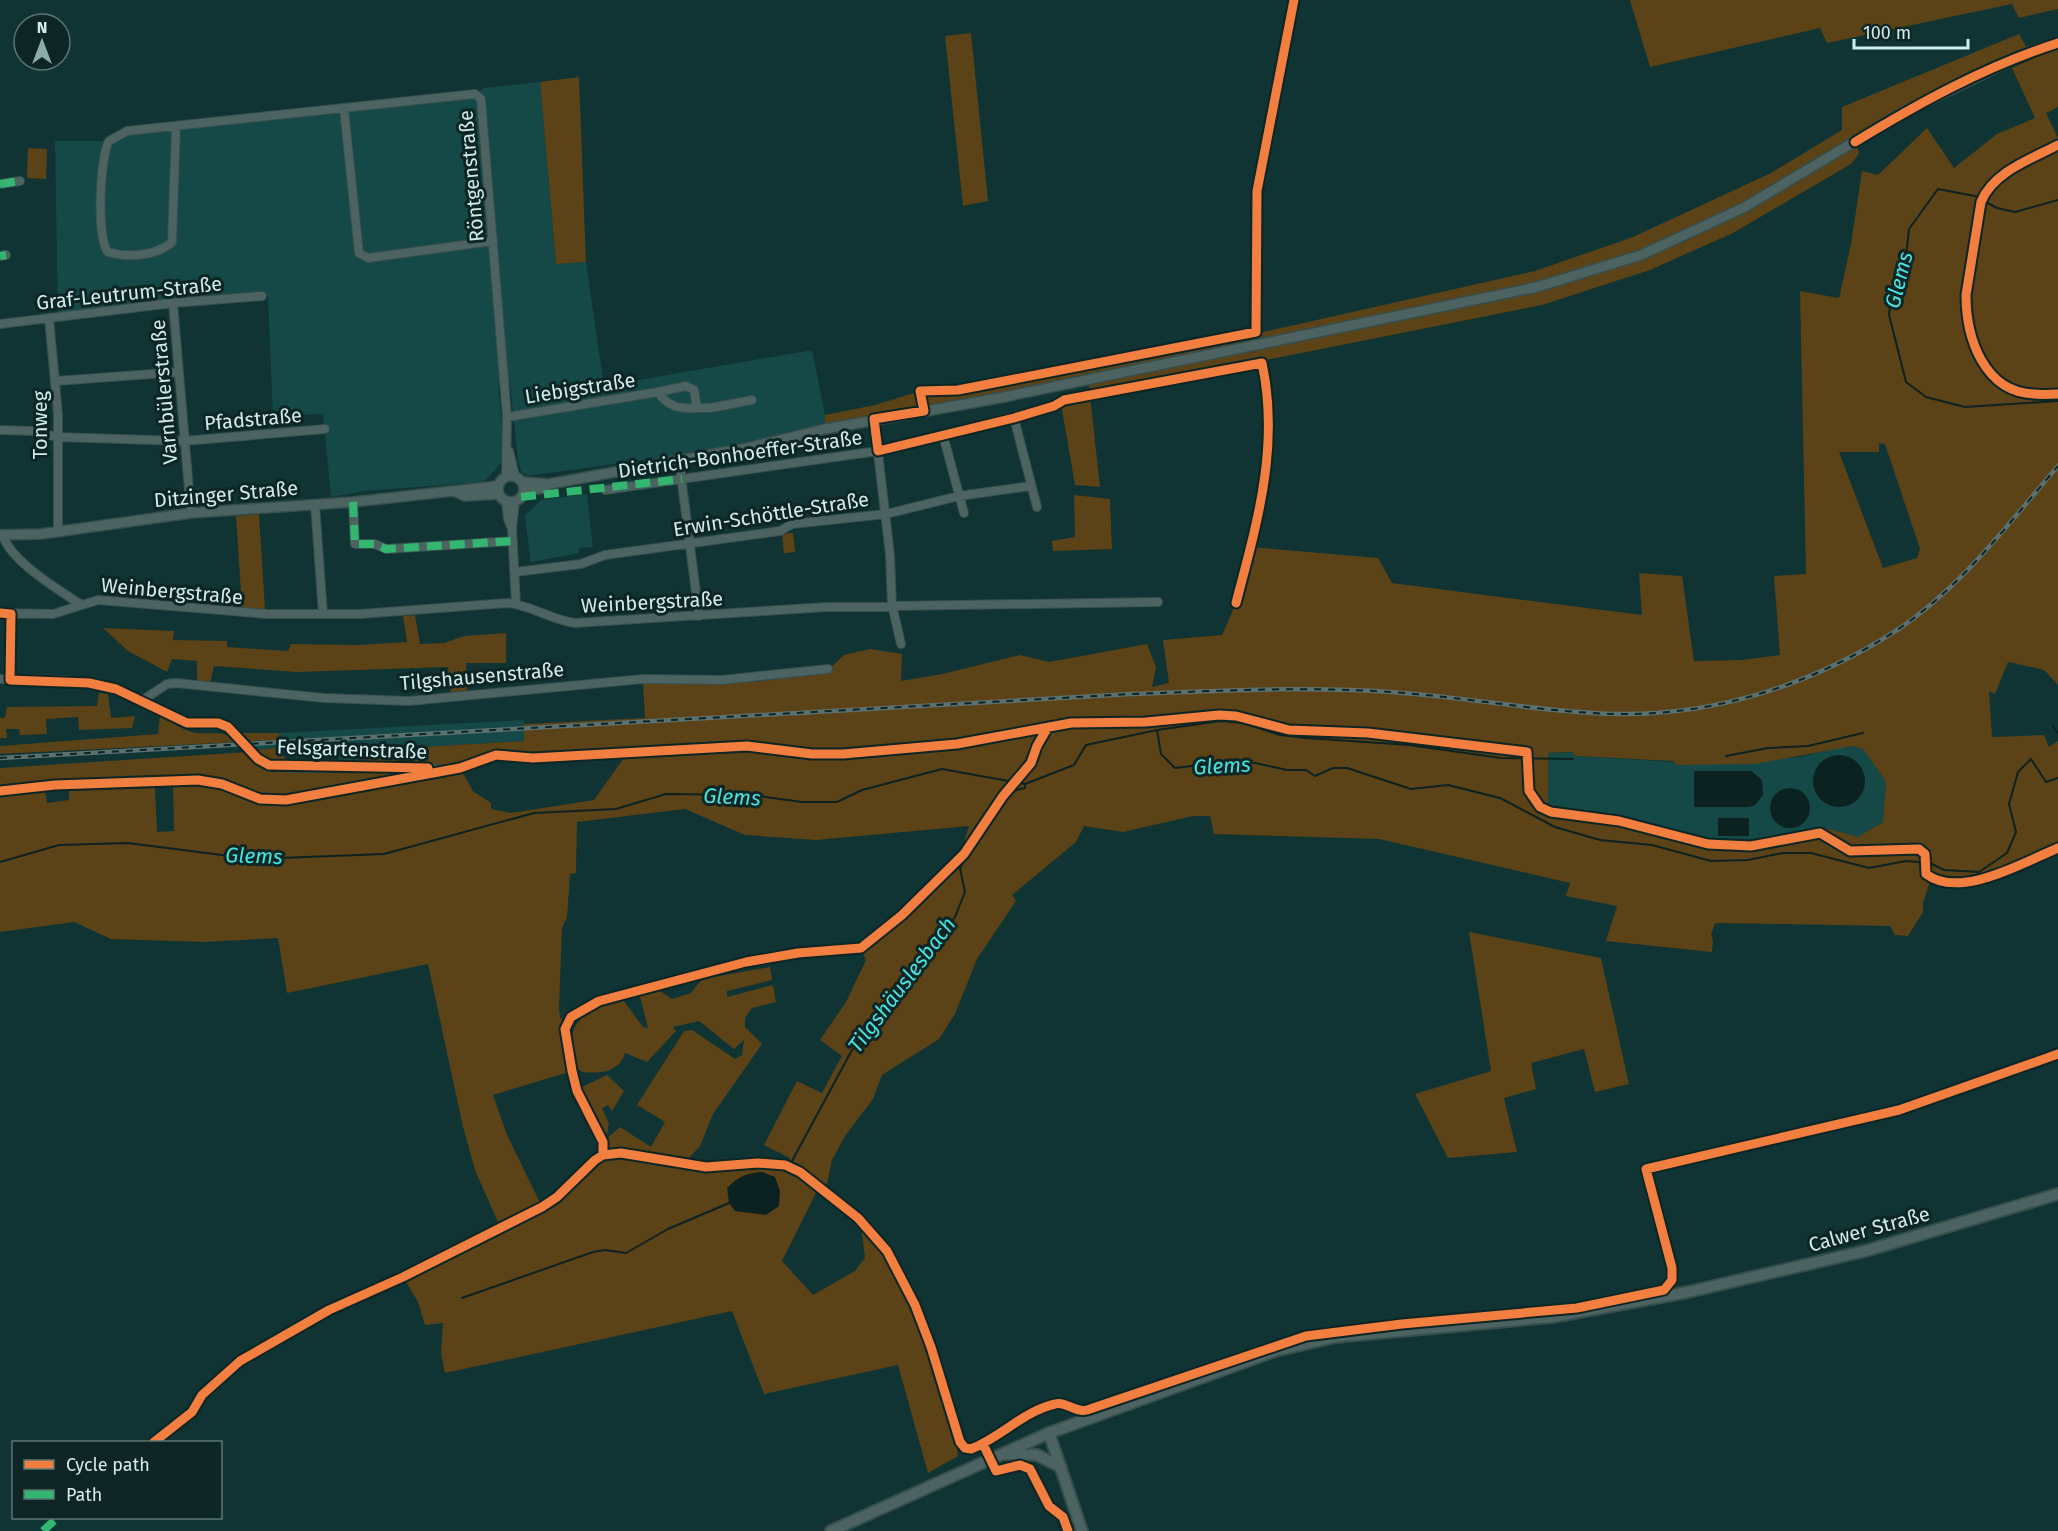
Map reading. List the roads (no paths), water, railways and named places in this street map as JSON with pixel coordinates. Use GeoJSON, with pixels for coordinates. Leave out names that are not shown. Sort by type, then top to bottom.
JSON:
{"type":"FeatureCollection","features":[{"type":"Feature","properties":{"kind":"main road","name":"Calwer Straße"},"geometry":{"type":"LineString","coordinates":[[831,1531],[1049,1433],[1275,1351],[1335,1337],[1552,1317],[1688,1292],[1865,1251],[2058,1194]]}},
{"type":"Feature","properties":{"kind":"main road"},"geometry":{"type":"LineString","coordinates":[[1049,1433],[1082,1531]]}},
{"type":"Feature","properties":{"kind":"main road"},"geometry":{"type":"LineString","coordinates":[[1000,1454],[1037,1455],[1060,1467]]}},
{"type":"Feature","properties":{"kind":"street"},"geometry":{"type":"LineString","coordinates":[[517,482],[543,488],[549,484],[679,460],[874,419],[999,398],[1537,287],[1641,255],[1745,207],[1944,91],[2029,52],[2058,43]]}},
{"type":"Feature","properties":{"kind":"street","name":"Röntgenstraße"},"geometry":{"type":"LineString","coordinates":[[176,127],[172,242],[164,249],[150,253],[118,255],[108,252],[102,242],[101,229],[105,146],[109,141],[127,131],[475,94],[481,99],[509,452],[517,482]]}},
{"type":"Feature","properties":{"kind":"street"},"geometry":{"type":"LineString","coordinates":[[345,109],[359,253],[368,258],[493,241]]}},
{"type":"Feature","properties":{"kind":"street"},"geometry":{"type":"LineString","coordinates":[[0,184],[21,181]]}},
{"type":"Feature","properties":{"kind":"street","name":"Graf-Leutrum-Straße"},"geometry":{"type":"LineString","coordinates":[[0,324],[173,303],[262,296]]}},
{"type":"Feature","properties":{"kind":"street","name":"Varnbülerstraße"},"geometry":{"type":"LineString","coordinates":[[173,303],[191,513]]}},
{"type":"Feature","properties":{"kind":"street","name":"Tonweg"},"geometry":{"type":"LineString","coordinates":[[49,318],[56,381],[58,531]]}},
{"type":"Feature","properties":{"kind":"street"},"geometry":{"type":"LineString","coordinates":[[56,381],[179,372]]}},
{"type":"Feature","properties":{"kind":"street","name":"Liebigstraße"},"geometry":{"type":"LineString","coordinates":[[507,417],[686,386],[694,390],[697,408]]}},
{"type":"Feature","properties":{"kind":"street","name":"Liebigstraße"},"geometry":{"type":"LineString","coordinates":[[658,392],[665,403],[676,407],[719,407],[752,400]]}},
{"type":"Feature","properties":{"kind":"street","name":"Dietrich-Bonhoeffer-Straße"},"geometry":{"type":"LineString","coordinates":[[605,490],[878,451],[1054,406]]}},
{"type":"Feature","properties":{"kind":"street"},"geometry":{"type":"LineString","coordinates":[[1014,418],[1037,507]]}},
{"type":"Feature","properties":{"kind":"street"},"geometry":{"type":"LineString","coordinates":[[874,419],[886,514],[892,605],[901,644]]}},
{"type":"Feature","properties":{"kind":"street","name":"Pfadstraße"},"geometry":{"type":"LineString","coordinates":[[0,430],[33,431],[57,437],[184,441],[325,429]]}},
{"type":"Feature","properties":{"kind":"street"},"geometry":{"type":"LineString","coordinates":[[944,435],[964,513]]}},
{"type":"Feature","properties":{"kind":"street"},"geometry":{"type":"LineString","coordinates":[[679,460],[699,616]]}},
{"type":"Feature","properties":{"kind":"street"},"geometry":{"type":"LineString","coordinates":[[516,604],[512,529],[508,519],[505,495],[517,482]]}},
{"type":"Feature","properties":{"kind":"street"},"geometry":{"type":"LineString","coordinates":[[505,495],[517,482]]}},
{"type":"Feature","properties":{"kind":"street","name":"Erwin-Schöttle-Straße"},"geometry":{"type":"LineString","coordinates":[[515,572],[581,564],[605,555],[780,531],[792,524],[886,514],[959,496],[1031,486]]}},
{"type":"Feature","properties":{"kind":"street","name":"Ditzinger Straße"},"geometry":{"type":"LineString","coordinates":[[1,535],[58,531],[191,513],[456,492],[505,495]]}},
{"type":"Feature","properties":{"kind":"street"},"geometry":{"type":"LineString","coordinates":[[352,502],[355,544],[375,544],[386,549],[513,541]]}},
{"type":"Feature","properties":{"kind":"street"},"geometry":{"type":"LineString","coordinates":[[315,504],[323,614]]}},
{"type":"Feature","properties":{"kind":"street"},"geometry":{"type":"LineString","coordinates":[[1,535],[8,547],[22,561],[80,604]]}},
{"type":"Feature","properties":{"kind":"street","name":"Weinbergstraße"},"geometry":{"type":"LineString","coordinates":[[0,613],[53,614],[98,600],[245,613],[323,614],[516,604],[558,621],[575,623],[827,607],[1158,602]]}},
{"type":"Feature","properties":{"kind":"street"},"geometry":{"type":"LineString","coordinates":[[10,680],[11,614]]}},
{"type":"Feature","properties":{"kind":"street","name":"Tilgshausenstraße"},"geometry":{"type":"LineString","coordinates":[[143,700],[166,684],[176,683],[324,698],[409,701],[630,680],[734,680],[828,669]]}},
{"type":"Feature","properties":{"kind":"street","name":"Felsgartenstraße"},"geometry":{"type":"LineString","coordinates":[[0,679],[88,683],[116,689],[187,723],[218,723],[228,727],[258,759],[269,765],[290,768],[414,767],[436,769],[437,773]]}},
{"type":"Feature","properties":{"kind":"waterway","name":"Glems"},"geometry":{"type":"LineString","coordinates":[[2058,200],[2015,212],[1997,208],[1975,196],[1938,189],[1909,229],[1904,276],[1892,288],[1889,315],[1906,382],[1926,397],[1965,407],[2058,401]]}},
{"type":"Feature","properties":{"kind":"waterway"},"geometry":{"type":"LineString","coordinates":[[1157,730],[1220,721],[1244,723],[1280,735],[1307,738],[1409,745],[1501,758],[1573,759]]}},
{"type":"Feature","properties":{"kind":"waterway"},"geometry":{"type":"LineString","coordinates":[[2052,725],[2058,733]]}},
{"type":"Feature","properties":{"kind":"waterway","name":"Glems"},"geometry":{"type":"LineString","coordinates":[[0,862],[59,845],[128,843],[253,859],[384,854],[534,813],[616,809],[666,794],[752,795],[802,802],[837,802],[862,790],[942,769],[1025,784],[1074,765],[1086,745],[1157,730],[1161,754],[1175,768],[1224,762],[1255,763],[1287,770],[1306,770],[1315,776],[1333,768],[1347,768],[1411,789],[1448,785],[1500,798],[1555,827],[1600,840],[1652,845],[1711,861],[1748,860],[1783,853],[1811,853],[1869,868],[1906,861],[1930,863],[1944,870],[1979,872],[2007,853],[2016,832],[2009,804],[2018,772],[2031,759],[2046,782],[2058,778]]}},
{"type":"Feature","properties":{"kind":"waterway"},"geometry":{"type":"LineString","coordinates":[[1726,756],[1768,748],[1808,746],[1863,733]]}},
{"type":"Feature","properties":{"kind":"waterway"},"geometry":{"type":"LineString","coordinates":[[1003,801],[1016,790],[1025,788],[1025,784]]}},
{"type":"Feature","properties":{"kind":"waterway","name":"Tilgshäuslesbach"},"geometry":{"type":"LineString","coordinates":[[792,1161],[852,1050],[955,917],[965,892],[960,868],[998,809]]}},
{"type":"Feature","properties":{"kind":"waterway"},"geometry":{"type":"LineString","coordinates":[[462,1298],[593,1252],[605,1250],[626,1253],[668,1229],[729,1203]]}},
{"type":"Feature","properties":{"kind":"railway"},"geometry":{"type":"LineString","coordinates":[[0,758],[1229,690],[1326,689],[1391,692],[1587,713],[1652,713],[1689,709],[1725,703],[1795,682],[1862,651],[1894,632],[1918,615],[1962,576],[2002,533],[2058,466]]}}]}
